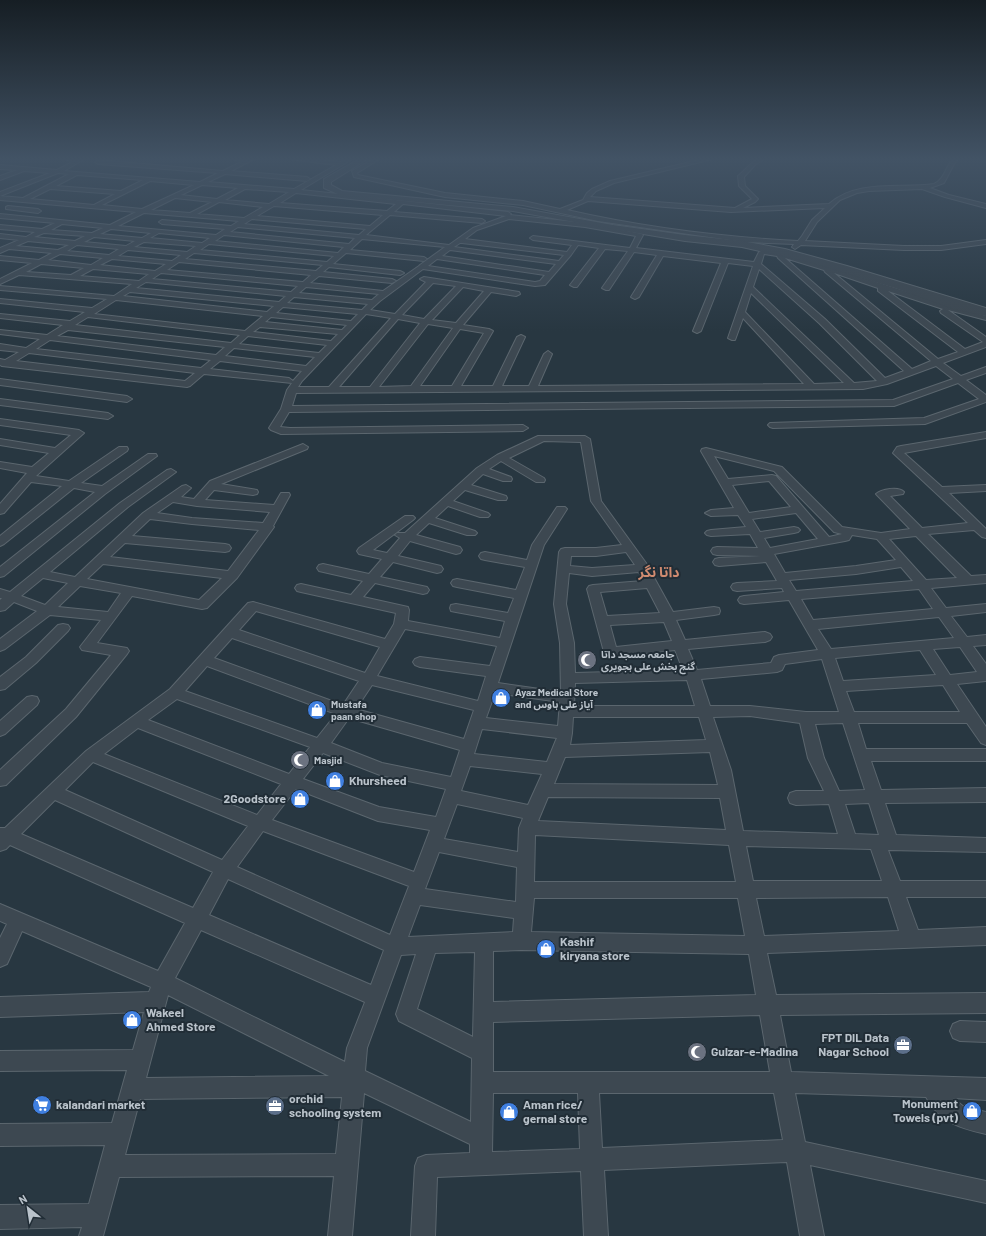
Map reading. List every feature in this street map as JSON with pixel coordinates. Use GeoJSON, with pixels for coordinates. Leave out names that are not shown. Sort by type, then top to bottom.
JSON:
{"type":"FeatureCollection","features":[{"type":"Feature","properties":{"kind":"street"},"geometry":{"type":"LineString","coordinates":[[0,216],[112,227],[220,235],[345,252],[414,250]]}},
{"type":"Feature","properties":{"kind":"street"},"geometry":{"type":"LineString","coordinates":[[0,282],[134,216]]}},
{"type":"Feature","properties":{"kind":"street"},"geometry":{"type":"LineString","coordinates":[[71,278],[189,216]]}},
{"type":"Feature","properties":{"kind":"street"},"geometry":{"type":"LineString","coordinates":[[200,216],[247,219],[378,223]]}},
{"type":"Feature","properties":{"kind":"street"},"geometry":{"type":"LineString","coordinates":[[2,364],[27,351],[252,216]]}},
{"type":"Feature","properties":{"kind":"street"},"geometry":{"type":"LineString","coordinates":[[2,364],[187,384],[387,216]]}},
{"type":"Feature","properties":{"kind":"street"},"geometry":{"type":"LineString","coordinates":[[418,216],[502,225]]}},
{"type":"Feature","properties":{"kind":"street"},"geometry":{"type":"LineString","coordinates":[[536,216],[578,220]]}},
{"type":"Feature","properties":{"kind":"street"},"geometry":{"type":"LineString","coordinates":[[552,216],[685,238],[742,244],[789,253],[851,270],[986,312]]}},
{"type":"Feature","properties":{"kind":"street"},"geometry":{"type":"LineString","coordinates":[[580,216],[598,220],[708,236],[798,244],[941,248],[986,242]]}},
{"type":"Feature","properties":{"kind":"street"},"geometry":{"type":"LineString","coordinates":[[789,253],[805,237],[814,221],[820,216]]}},
{"type":"Feature","properties":{"kind":"street"},"geometry":{"type":"LineString","coordinates":[[0,251],[4,247],[26,239],[73,217]]}},
{"type":"Feature","properties":{"kind":"street"},"geometry":{"type":"LineString","coordinates":[[523,428],[281,430],[274,428],[286,410],[291,386],[363,312],[404,274],[421,267],[447,246],[485,222],[508,217],[585,225],[640,235],[638,241],[606,288]]}},
{"type":"Feature","properties":{"kind":"street"},"geometry":{"type":"LineString","coordinates":[[113,218],[143,220]]}},
{"type":"Feature","properties":{"kind":"street"},"geometry":{"type":"LineString","coordinates":[[151,221],[447,246],[561,262]]}},
{"type":"Feature","properties":{"kind":"street"},"geometry":{"type":"LineString","coordinates":[[0,227],[143,239],[345,252],[424,259]]}},
{"type":"Feature","properties":{"kind":"street"},"geometry":{"type":"LineString","coordinates":[[524,248],[540,230]]}},
{"type":"Feature","properties":{"kind":"street"},"geometry":{"type":"LineString","coordinates":[[0,236],[126,249],[328,265],[404,274],[516,294]]}},
{"type":"Feature","properties":{"kind":"street"},"geometry":{"type":"LineString","coordinates":[[533,238],[758,265],[822,321],[884,382]]}},
{"type":"Feature","properties":{"kind":"street"},"geometry":{"type":"LineString","coordinates":[[616,238],[638,241]]}},
{"type":"Feature","properties":{"kind":"street"},"geometry":{"type":"LineString","coordinates":[[458,240],[569,254]]}},
{"type":"Feature","properties":{"kind":"street"},"geometry":{"type":"LineString","coordinates":[[421,267],[535,284],[542,283],[569,254],[576,243]]}},
{"type":"Feature","properties":{"kind":"street"},"geometry":{"type":"LineString","coordinates":[[742,244],[811,260],[898,286],[950,304],[986,312]]}},
{"type":"Feature","properties":{"kind":"street"},"geometry":{"type":"LineString","coordinates":[[4,247],[392,281]]}},
{"type":"Feature","properties":{"kind":"street"},"geometry":{"type":"LineString","coordinates":[[574,285],[603,247]]}},
{"type":"Feature","properties":{"kind":"street"},"geometry":{"type":"LineString","coordinates":[[421,250],[436,255],[551,274]]}},
{"type":"Feature","properties":{"kind":"street"},"geometry":{"type":"LineString","coordinates":[[732,338],[761,253],[768,252],[823,267],[936,305],[986,318]]}},
{"type":"Feature","properties":{"kind":"street"},"geometry":{"type":"LineString","coordinates":[[635,297],[661,253]]}},
{"type":"Feature","properties":{"kind":"street"},"geometry":{"type":"LineString","coordinates":[[777,255],[910,372]]}},
{"type":"Feature","properties":{"kind":"street"},"geometry":{"type":"LineString","coordinates":[[0,258],[380,292]]}},
{"type":"Feature","properties":{"kind":"street"},"geometry":{"type":"LineString","coordinates":[[697,331],[724,261]]}},
{"type":"Feature","properties":{"kind":"street"},"geometry":{"type":"LineString","coordinates":[[823,267],[936,362],[986,399]]}},
{"type":"Feature","properties":{"kind":"street"},"geometry":{"type":"LineString","coordinates":[[0,272],[221,288],[370,302]]}},
{"type":"Feature","properties":{"kind":"street"},"geometry":{"type":"LineString","coordinates":[[331,390],[397,316],[432,280]]}},
{"type":"Feature","properties":{"kind":"street"},"geometry":{"type":"LineString","coordinates":[[873,283],[964,352]]}},
{"type":"Feature","properties":{"kind":"street"},"geometry":{"type":"LineString","coordinates":[[372,390],[426,321],[461,285]]}},
{"type":"Feature","properties":{"kind":"street"},"geometry":{"type":"LineString","coordinates":[[0,288],[116,298],[349,323]]}},
{"type":"Feature","properties":{"kind":"street"},"geometry":{"type":"LineString","coordinates":[[108,375],[221,288]]}},
{"type":"Feature","properties":{"kind":"street"},"geometry":{"type":"LineString","coordinates":[[750,288],[852,386]]}},
{"type":"Feature","properties":{"kind":"street"},"geometry":{"type":"LineString","coordinates":[[413,390],[458,326],[490,289]]}},
{"type":"Feature","properties":{"kind":"street"},"geometry":{"type":"LineString","coordinates":[[129,290],[363,312],[489,331],[456,389]]}},
{"type":"Feature","properties":{"kind":"street"},"geometry":{"type":"LineString","coordinates":[[0,301],[93,311],[167,316]]}},
{"type":"Feature","properties":{"kind":"street"},"geometry":{"type":"LineString","coordinates":[[0,347],[202,371],[291,386],[331,390],[871,386],[964,352],[986,342],[936,305]]}},
{"type":"Feature","properties":{"kind":"street"},"geometry":{"type":"LineString","coordinates":[[93,311],[173,325],[328,343]]}},
{"type":"Feature","properties":{"kind":"street"},"geometry":{"type":"LineString","coordinates":[[741,312],[811,386]]}},
{"type":"Feature","properties":{"kind":"street"},"geometry":{"type":"LineString","coordinates":[[0,316],[157,337],[316,355]]}},
{"type":"Feature","properties":{"kind":"street"},"geometry":{"type":"LineString","coordinates":[[242,324],[339,332]]}},
{"type":"Feature","properties":{"kind":"street"},"geometry":{"type":"LineString","coordinates":[[0,332],[303,368]]}},
{"type":"Feature","properties":{"kind":"street"},"geometry":{"type":"LineString","coordinates":[[496,389],[521,337]]}},
{"type":"Feature","properties":{"kind":"street"},"geometry":{"type":"LineString","coordinates":[[532,389],[548,354]]}},
{"type":"Feature","properties":{"kind":"street"},"geometry":{"type":"LineString","coordinates":[[773,425],[804,414],[894,403],[986,370]]}},
{"type":"Feature","properties":{"kind":"street"},"geometry":{"type":"LineString","coordinates":[[0,382],[127,399]]}},
{"type":"Feature","properties":{"kind":"street"},"geometry":{"type":"LineString","coordinates":[[790,386],[804,414]]}},
{"type":"Feature","properties":{"kind":"street"},"geometry":{"type":"LineString","coordinates":[[566,388],[572,406]]}},
{"type":"Feature","properties":{"kind":"street"},"geometry":{"type":"LineString","coordinates":[[286,410],[572,406],[804,414],[925,421],[986,399]]}},
{"type":"Feature","properties":{"kind":"street"},"geometry":{"type":"LineString","coordinates":[[0,402],[108,416]]}},
{"type":"Feature","properties":{"kind":"street"},"geometry":{"type":"LineString","coordinates":[[0,422],[79,433],[32,474],[0,511]]}},
{"type":"Feature","properties":{"kind":"street"},"geometry":{"type":"LineString","coordinates":[[986,435],[898,451],[986,535]]}},
{"type":"Feature","properties":{"kind":"street"},"geometry":{"type":"LineString","coordinates":[[354,600],[389,557],[408,537],[481,470],[501,457],[542,438],[585,439],[596,501],[643,568],[669,617],[693,675],[723,770],[812,1236]]}},
{"type":"Feature","properties":{"kind":"street"},"geometry":{"type":"LineString","coordinates":[[0,442],[57,451]]}},
{"type":"Feature","properties":{"kind":"street"},"geometry":{"type":"LineString","coordinates":[[197,503],[214,483],[267,463],[303,447]]}},
{"type":"Feature","properties":{"kind":"street"},"geometry":{"type":"LineString","coordinates":[[0,542],[71,484],[123,449]]}},
{"type":"Feature","properties":{"kind":"street"},"geometry":{"type":"LineString","coordinates":[[912,940],[893,889],[875,797],[827,654],[706,451],[778,469],[838,530],[881,536],[976,526]]}},
{"type":"Feature","properties":{"kind":"street"},"geometry":{"type":"LineString","coordinates":[[0,573],[105,490],[152,456]]}},
{"type":"Feature","properties":{"kind":"street"},"geometry":{"type":"LineString","coordinates":[[501,457],[540,480]]}},
{"type":"Feature","properties":{"kind":"street"},"geometry":{"type":"LineString","coordinates":[[0,465],[71,484],[105,490]]}},
{"type":"Feature","properties":{"kind":"street"},"geometry":{"type":"LineString","coordinates":[[747,466],[758,480]]}},
{"type":"Feature","properties":{"kind":"street"},"geometry":{"type":"LineString","coordinates":[[481,470],[507,479]]}},
{"type":"Feature","properties":{"kind":"street"},"geometry":{"type":"LineString","coordinates":[[0,607],[6,595],[40,574],[124,505],[171,472]]}},
{"type":"Feature","properties":{"kind":"street"},"geometry":{"type":"LineString","coordinates":[[725,483],[772,478],[826,541]]}},
{"type":"Feature","properties":{"kind":"street"},"geometry":{"type":"LineString","coordinates":[[211,486],[253,492]]}},
{"type":"Feature","properties":{"kind":"street"},"geometry":{"type":"LineString","coordinates":[[463,486],[502,498]]}},
{"type":"Feature","properties":{"kind":"street"},"geometry":{"type":"LineString","coordinates":[[0,646],[47,610],[147,515],[186,488]]}},
{"type":"Feature","properties":{"kind":"street"},"geometry":{"type":"LineString","coordinates":[[940,490],[986,488]]}},
{"type":"Feature","properties":{"kind":"street"},"geometry":{"type":"LineString","coordinates":[[899,492],[881,494],[967,580]]}},
{"type":"Feature","properties":{"kind":"street"},"geometry":{"type":"LineString","coordinates":[[40,574],[202,605],[233,575],[268,527],[285,495]]}},
{"type":"Feature","properties":{"kind":"street"},"geometry":{"type":"LineString","coordinates":[[171,498],[197,503],[277,509]]}},
{"type":"Feature","properties":{"kind":"street"},"geometry":{"type":"LineString","coordinates":[[446,502],[484,515]]}},
{"type":"Feature","properties":{"kind":"street"},"geometry":{"type":"LineString","coordinates":[[340,1236],[357,1048],[454,790],[538,545],[561,509]]}},
{"type":"Feature","properties":{"kind":"street"},"geometry":{"type":"LineString","coordinates":[[711,513],[744,514],[798,510]]}},
{"type":"Feature","properties":{"kind":"street"},"geometry":{"type":"LineString","coordinates":[[147,515],[192,521],[268,527]]}},
{"type":"Feature","properties":{"kind":"street"},"geometry":{"type":"LineString","coordinates":[[409,518],[362,551],[437,569]]}},
{"type":"Feature","properties":{"kind":"street"},"geometry":{"type":"LineString","coordinates":[[427,519],[471,533]]}},
{"type":"Feature","properties":{"kind":"street"},"geometry":{"type":"LineString","coordinates":[[712,533],[755,533],[794,530]]}},
{"type":"Feature","properties":{"kind":"street"},"geometry":{"type":"LineString","coordinates":[[389,532],[456,550]]}},
{"type":"Feature","properties":{"kind":"street"},"geometry":{"type":"LineString","coordinates":[[718,556],[768,555],[845,538],[849,532]]}},
{"type":"Feature","properties":{"kind":"street"},"geometry":{"type":"LineString","coordinates":[[838,686],[947,680],[986,675],[923,585],[881,536]]}},
{"type":"Feature","properties":{"kind":"street"},"geometry":{"type":"LineString","coordinates":[[122,539],[225,548]]}},
{"type":"Feature","properties":{"kind":"street"},"geometry":{"type":"LineString","coordinates":[[521,941],[530,821],[560,751],[565,733],[568,678],[567,643],[560,604],[565,552],[596,552],[630,548]]}},
{"type":"Feature","properties":{"kind":"street"},"geometry":{"type":"LineString","coordinates":[[485,556],[531,564]]}},
{"type":"Feature","properties":{"kind":"street"},"geometry":{"type":"LineString","coordinates":[[100,560],[233,575]]}},
{"type":"Feature","properties":{"kind":"street"},"geometry":{"type":"LineString","coordinates":[[744,600],[786,586],[856,570],[904,563]]}},
{"type":"Feature","properties":{"kind":"street"},"geometry":{"type":"LineString","coordinates":[[323,568],[423,590]]}},
{"type":"Feature","properties":{"kind":"street"},"geometry":{"type":"LineString","coordinates":[[563,569],[592,572],[643,568]]}},
{"type":"Feature","properties":{"kind":"street"},"geometry":{"type":"LineString","coordinates":[[737,587],[923,585],[986,579]]}},
{"type":"Feature","properties":{"kind":"street"},"geometry":{"type":"LineString","coordinates":[[457,583],[520,595]]}},
{"type":"Feature","properties":{"kind":"street"},"geometry":{"type":"LineString","coordinates":[[652,584],[593,589],[611,652],[765,637]]}},
{"type":"Feature","properties":{"kind":"street"},"geometry":{"type":"LineString","coordinates":[[0,1217],[94,1226],[162,982],[224,870],[356,699],[401,624],[403,610],[301,588]]}},
{"type":"Feature","properties":{"kind":"street"},"geometry":{"type":"LineString","coordinates":[[0,780],[71,713],[122,651],[87,647],[112,617],[129,591]]}},
{"type":"Feature","properties":{"kind":"street"},"geometry":{"type":"LineString","coordinates":[[6,595],[47,610],[112,617]]}},
{"type":"Feature","properties":{"kind":"street"},"geometry":{"type":"LineString","coordinates":[[376,997],[3,838],[91,755],[175,693],[253,606],[388,645]]}},
{"type":"Feature","properties":{"kind":"street"},"geometry":{"type":"LineString","coordinates":[[456,608],[513,618]]}},
{"type":"Feature","properties":{"kind":"street"},"geometry":{"type":"LineString","coordinates":[[810,625],[986,608]]}},
{"type":"Feature","properties":{"kind":"street"},"geometry":{"type":"LineString","coordinates":[[602,621],[669,617],[714,611]]}},
{"type":"Feature","properties":{"kind":"street"},"geometry":{"type":"LineString","coordinates":[[401,624],[504,643]]}},
{"type":"Feature","properties":{"kind":"street"},"geometry":{"type":"LineString","coordinates":[[0,685],[31,660],[63,628]]}},
{"type":"Feature","properties":{"kind":"street"},"geometry":{"type":"LineString","coordinates":[[230,632],[480,715],[565,733]]}},
{"type":"Feature","properties":{"kind":"street"},"geometry":{"type":"LineString","coordinates":[[568,678],[693,675],[777,667],[779,660],[827,654],[986,640]]}},
{"type":"Feature","properties":{"kind":"street"},"geometry":{"type":"LineString","coordinates":[[924,646],[986,739]]}},
{"type":"Feature","properties":{"kind":"street"},"geometry":{"type":"LineString","coordinates":[[205,660],[346,712],[467,752],[552,770]]}},
{"type":"Feature","properties":{"kind":"street"},"geometry":{"type":"LineString","coordinates":[[420,662],[492,679],[567,705],[704,711],[750,711],[806,718],[971,717]]}},
{"type":"Feature","properties":{"kind":"street"},"geometry":{"type":"LineString","coordinates":[[175,693],[320,745],[380,769],[454,790],[530,821],[736,838],[986,845]]}},
{"type":"Feature","properties":{"kind":"street"},"geometry":{"type":"LineString","coordinates":[[0,730],[32,702]]}},
{"type":"Feature","properties":{"kind":"street"},"geometry":{"type":"LineString","coordinates":[[806,718],[816,758],[835,798],[849,841]]}},
{"type":"Feature","properties":{"kind":"street"},"geometry":{"type":"LineString","coordinates":[[137,722],[378,814],[441,824]]}},
{"type":"Feature","properties":{"kind":"street"},"geometry":{"type":"LineString","coordinates":[[560,751],[716,746]]}},
{"type":"Feature","properties":{"kind":"street"},"geometry":{"type":"LineString","coordinates":[[91,755],[260,823],[417,889],[524,911]]}},
{"type":"Feature","properties":{"kind":"street"},"geometry":{"type":"LineString","coordinates":[[861,755],[986,755]]}},
{"type":"Feature","properties":{"kind":"street"},"geometry":{"type":"LineString","coordinates":[[543,790],[728,792]]}},
{"type":"Feature","properties":{"kind":"street"},"geometry":{"type":"LineString","coordinates":[[53,792],[395,946],[521,941],[756,945],[986,936]]}},
{"type":"Feature","properties":{"kind":"street"},"geometry":{"type":"LineString","coordinates":[[796,798],[986,795]]}},
{"type":"Feature","properties":{"kind":"street"},"geometry":{"type":"LineString","coordinates":[[434,844],[526,861]]}},
{"type":"Feature","properties":{"kind":"street"},"geometry":{"type":"LineString","coordinates":[[525,890],[986,889]]}},
{"type":"Feature","properties":{"kind":"street"},"geometry":{"type":"LineString","coordinates":[[0,912],[162,982],[354,1082],[481,1138]]}},
{"type":"Feature","properties":{"kind":"street"},"geometry":{"type":"LineString","coordinates":[[0,958],[18,920]]}},
{"type":"Feature","properties":{"kind":"street"},"geometry":{"type":"LineString","coordinates":[[481,1164],[484,943]]}},
{"type":"Feature","properties":{"kind":"street"},"geometry":{"type":"LineString","coordinates":[[428,945],[406,1014],[483,1053]]}},
{"type":"Feature","properties":{"kind":"street"},"geometry":{"type":"LineString","coordinates":[[0,1007],[156,1002]]}},
{"type":"Feature","properties":{"kind":"street"},"geometry":{"type":"LineString","coordinates":[[483,1012],[767,1005],[986,1003]]}},
{"type":"Feature","properties":{"kind":"street"},"geometry":{"type":"LineString","coordinates":[[960,1031],[986,1032]]}},
{"type":"Feature","properties":{"kind":"street"},"geometry":{"type":"LineString","coordinates":[[0,1061],[140,1060]]}},
{"type":"Feature","properties":{"kind":"street"},"geometry":{"type":"LineString","coordinates":[[132,1089],[354,1082]]}},
{"type":"Feature","properties":{"kind":"street"},"geometry":{"type":"LineString","coordinates":[[482,1082],[782,1082],[986,1089]]}},
{"type":"Feature","properties":{"kind":"street"},"geometry":{"type":"LineString","coordinates":[[588,1083],[596,1236]]}},
{"type":"Feature","properties":{"kind":"street"},"geometry":{"type":"LineString","coordinates":[[932,1087],[945,1107],[963,1118],[986,1123]]}},
{"type":"Feature","properties":{"kind":"street"},"geometry":{"type":"LineString","coordinates":[[0,1135],[119,1134]]}},
{"type":"Feature","properties":{"kind":"street"},"geometry":{"type":"LineString","coordinates":[[423,1236],[426,1166],[795,1151],[986,1192]]}},
{"type":"Feature","properties":{"kind":"street"},"geometry":{"type":"LineString","coordinates":[[110,1166],[346,1165]]}},
{"type":"Feature","properties":{"kind":"place","name":"جامعہ مسجد داتا گنج بخش علی ہجویری"},"geometry":{"type":"Point","coordinates":[587,660]}},
{"type":"Feature","properties":{"kind":"place","name":"Ayaz Medical Store and آیاز علی ہاوس"},"geometry":{"type":"Point","coordinates":[501,698]}},
{"type":"Feature","properties":{"kind":"place","name":"Mustafa paan shop"},"geometry":{"type":"Point","coordinates":[317,710]}},
{"type":"Feature","properties":{"kind":"place","name":"Masjid"},"geometry":{"type":"Point","coordinates":[300,760]}},
{"type":"Feature","properties":{"kind":"place","name":"Khursheed"},"geometry":{"type":"Point","coordinates":[335,781]}},
{"type":"Feature","properties":{"kind":"place","name":"2Goodstore"},"geometry":{"type":"Point","coordinates":[300,799]}},
{"type":"Feature","properties":{"kind":"place","name":"Kashif kiryana store"},"geometry":{"type":"Point","coordinates":[546,949]}},
{"type":"Feature","properties":{"kind":"place","name":"Wakeel Ahmed Store"},"geometry":{"type":"Point","coordinates":[132,1020]}},
{"type":"Feature","properties":{"kind":"place","name":"FPT DIL Data Nagar School"},"geometry":{"type":"Point","coordinates":[903,1045]}},
{"type":"Feature","properties":{"kind":"place","name":"Gulzar-e-Madina"},"geometry":{"type":"Point","coordinates":[697,1052]}},
{"type":"Feature","properties":{"kind":"place","name":"kalandari market"},"geometry":{"type":"Point","coordinates":[42,1105]}},
{"type":"Feature","properties":{"kind":"place","name":"orchid schooling system"},"geometry":{"type":"Point","coordinates":[275,1106]}},
{"type":"Feature","properties":{"kind":"place","name":"Monument Towels (pvt)"},"geometry":{"type":"Point","coordinates":[972,1111]}},
{"type":"Feature","properties":{"kind":"place","name":"Aman rice/ gernal store"},"geometry":{"type":"Point","coordinates":[509,1112]}},
{"type":"Feature","properties":{"kind":"district","name":"داتا نگر"},"geometry":{"type":"Point","coordinates":[659,572]}}]}
